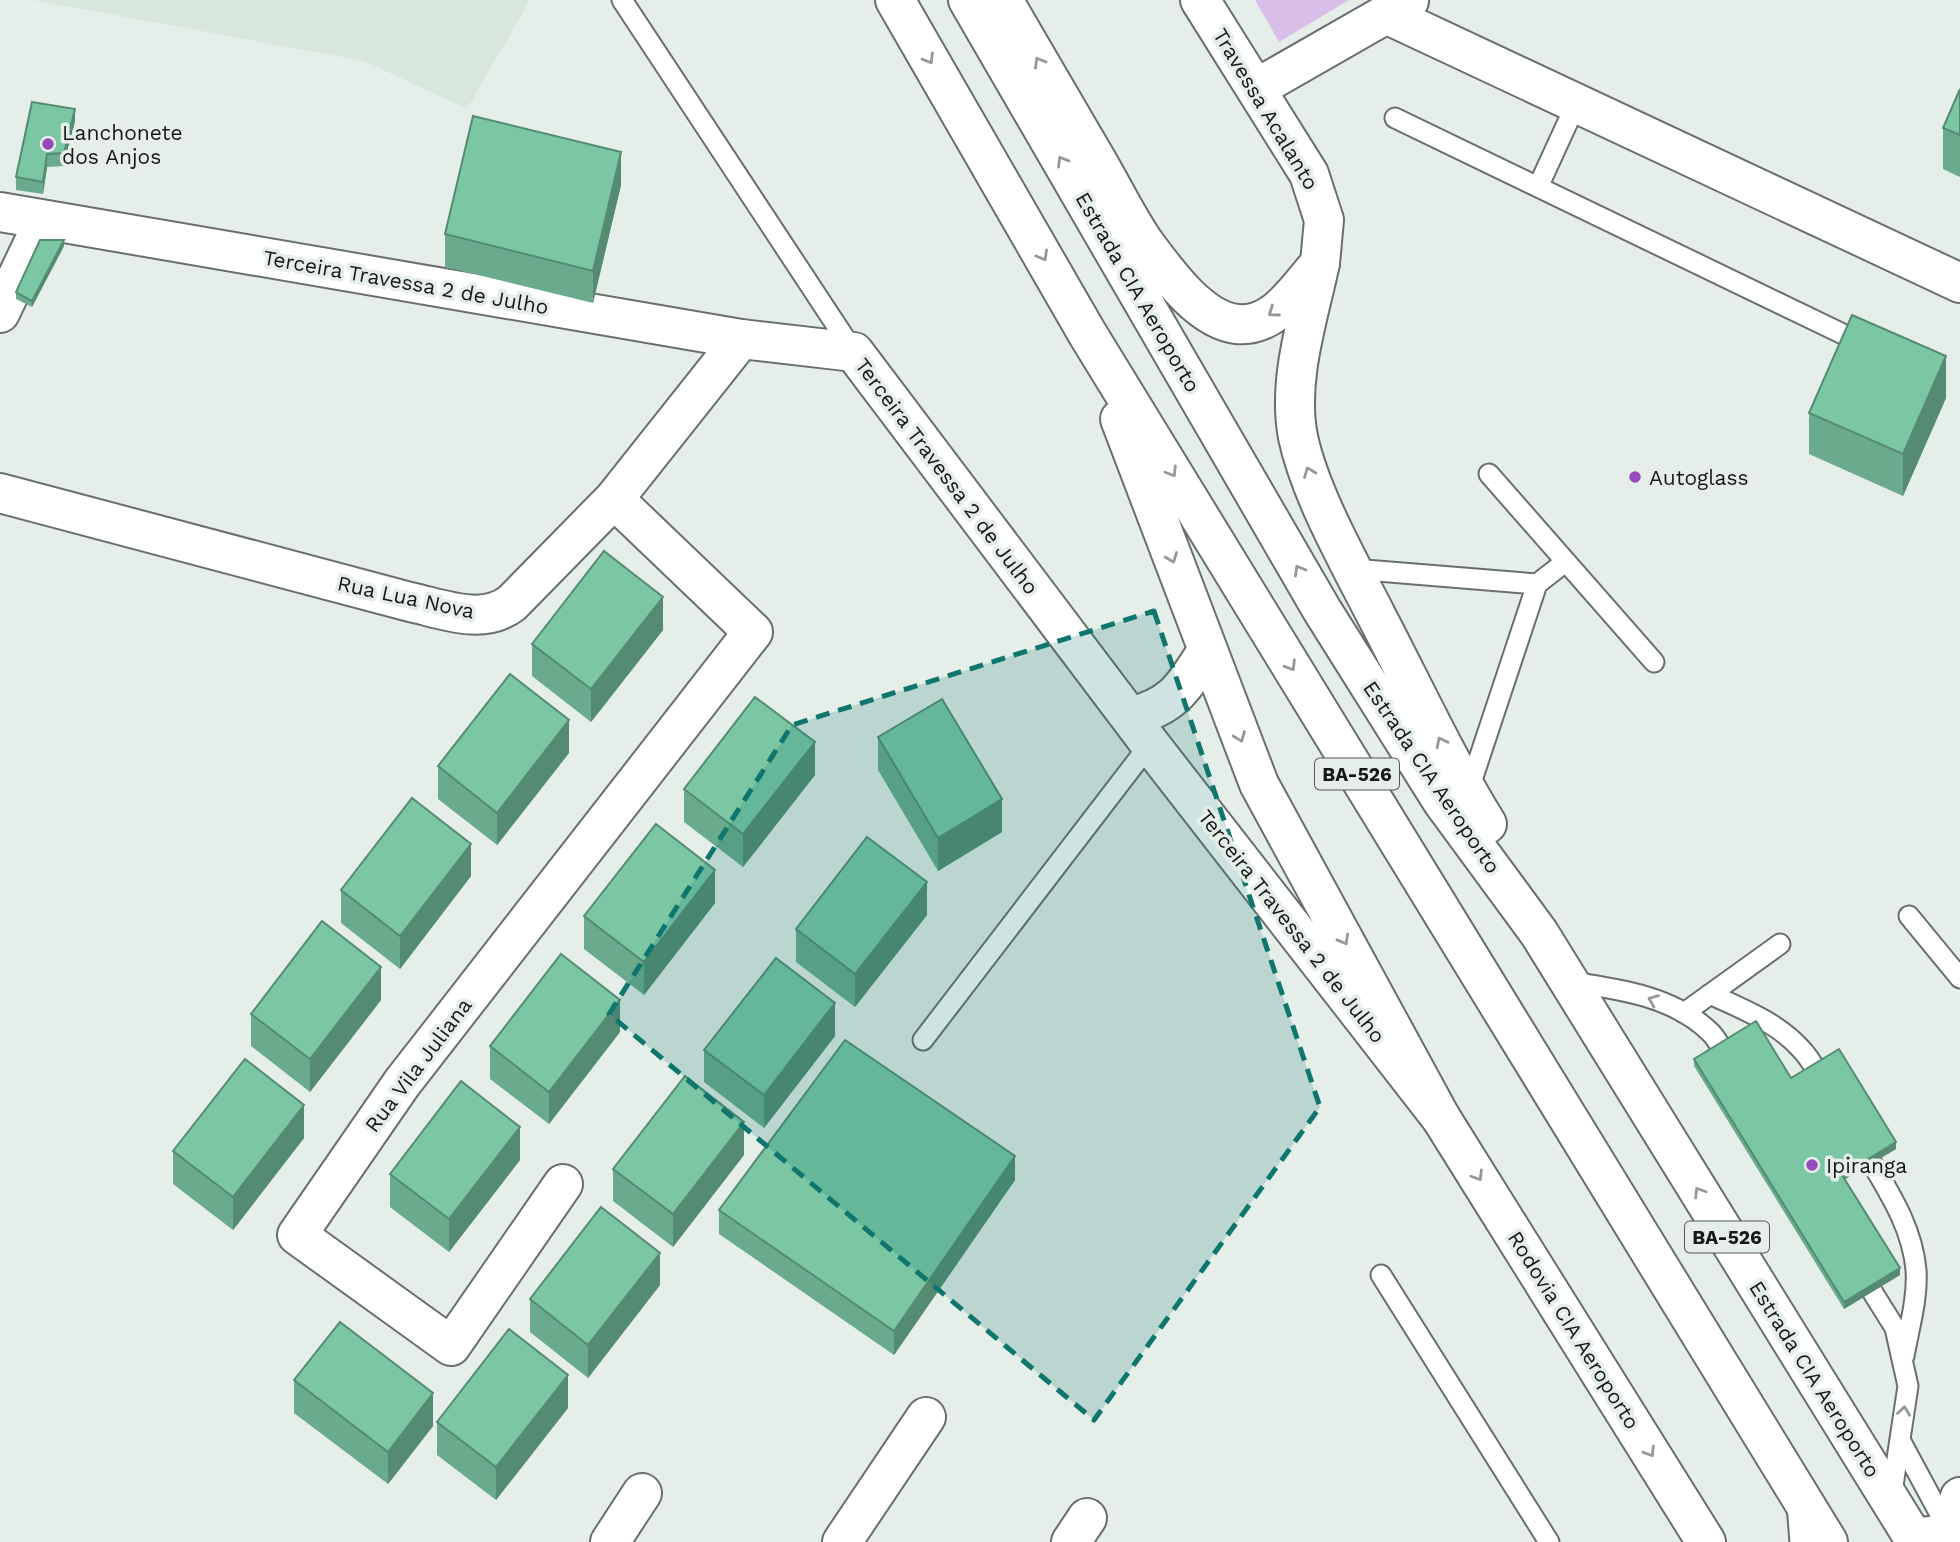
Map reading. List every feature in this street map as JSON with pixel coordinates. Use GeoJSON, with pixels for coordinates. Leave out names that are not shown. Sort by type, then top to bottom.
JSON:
{"type":"FeatureCollection","features":[{"type":"Feature","properties":{"kind":"main road","name":"BA-526"},"geometry":{"type":"LineString","coordinates":[[895,0],[1087,333],[1828,1542]]}},
{"type":"Feature","properties":{"kind":"main road","name":"Estrada CIA Aeroporto"},"geometry":{"type":"LineString","coordinates":[[968,0],[1322,610],[1442,801],[1539,933],[1570,981],[1891,1503],[1940,1528]]}},
{"type":"Feature","properties":{"kind":"main road"},"geometry":{"type":"LineString","coordinates":[[1003,0],[1146,244],[1183,288],[1208,312],[1222,321],[1240,325],[1264,319],[1278,312],[1320,263]]}},
{"type":"Feature","properties":{"kind":"main road","name":"Travessa Acalanto"},"geometry":{"type":"LineString","coordinates":[[1200,0],[1310,174],[1319,197],[1324,220],[1320,263],[1300,355],[1295,397],[1298,435],[1307,470],[1353,569],[1468,793],[1519,876],[1539,933]]}},
{"type":"Feature","properties":{"kind":"main road"},"geometry":{"type":"LineString","coordinates":[[1257,88],[1399,7],[1577,102],[1960,283]]}},
{"type":"Feature","properties":{"kind":"main road","name":"Terceira Travessa 2 de Julho"},"geometry":{"type":"LineString","coordinates":[[0,212],[741,339],[854,352],[1140,731],[1441,1118]]}},
{"type":"Feature","properties":{"kind":"main road"},"geometry":{"type":"LineString","coordinates":[[0,313],[44,221]]}},
{"type":"Feature","properties":{"kind":"main road"},"geometry":{"type":"LineString","coordinates":[[1087,333],[1259,785],[1441,1118]]}},
{"type":"Feature","properties":{"kind":"main road","name":"Rua Lua Nova"},"geometry":{"type":"LineString","coordinates":[[0,493],[469,615],[493,614],[512,603],[614,499],[741,339]]}},
{"type":"Feature","properties":{"kind":"main road","name":"Rua Vila Juliana"},"geometry":{"type":"LineString","coordinates":[[564,1184],[451,1346],[297,1236],[402,1083],[753,632],[721,598],[614,499]]}},
{"type":"Feature","properties":{"kind":"main road"},"geometry":{"type":"LineString","coordinates":[[1140,731],[1156,710],[1171,702],[1207,651]]}},
{"type":"Feature","properties":{"kind":"main road","name":"Rodovia CIA Aeroporto"},"geometry":{"type":"LineString","coordinates":[[1441,1118],[1706,1542]]}},
{"type":"Feature","properties":{"kind":"main road"},"geometry":{"type":"LineString","coordinates":[[842,1542],[926,1418]]}},
{"type":"Feature","properties":{"kind":"main road"},"geometry":{"type":"LineString","coordinates":[[610,1542],[642,1493]]}},
{"type":"Feature","properties":{"kind":"lane"},"geometry":{"type":"LineString","coordinates":[[622,0],[854,352]]}},
{"type":"Feature","properties":{"kind":"lane"},"geometry":{"type":"LineString","coordinates":[[1538,187],[1577,102]]}},
{"type":"Feature","properties":{"kind":"lane"},"geometry":{"type":"LineString","coordinates":[[1395,118],[1847,336]]}},
{"type":"Feature","properties":{"kind":"lane"},"geometry":{"type":"LineString","coordinates":[[1489,474],[1564,563],[1654,662]]}},
{"type":"Feature","properties":{"kind":"lane"},"geometry":{"type":"LineString","coordinates":[[1468,793],[1536,584],[1564,563]]}},
{"type":"Feature","properties":{"kind":"lane"},"geometry":{"type":"LineString","coordinates":[[1353,569],[1536,584]]}},
{"type":"Feature","properties":{"kind":"lane"},"geometry":{"type":"LineString","coordinates":[[923,1040],[1140,731]]}},
{"type":"Feature","properties":{"kind":"lane"},"geometry":{"type":"LineString","coordinates":[[1909,916],[1960,978]]}},
{"type":"Feature","properties":{"kind":"lane"},"geometry":{"type":"LineString","coordinates":[[1684,1013],[1780,944]]}},
{"type":"Feature","properties":{"kind":"lane"},"geometry":{"type":"LineString","coordinates":[[1570,981],[1646,996],[1684,1013],[1712,1033],[1741,1081]]}},
{"type":"Feature","properties":{"kind":"lane"},"geometry":{"type":"LineString","coordinates":[[1710,994],[1783,1032],[1801,1049],[1834,1098]]}},
{"type":"Feature","properties":{"kind":"lane"},"geometry":{"type":"LineString","coordinates":[[1848,1122],[1903,1218],[1912,1248],[1916,1271],[1914,1299],[1903,1364]]}},
{"type":"Feature","properties":{"kind":"lane"},"geometry":{"type":"LineString","coordinates":[[1851,1257],[1895,1328],[1908,1386],[1891,1503]]}},
{"type":"Feature","properties":{"kind":"lane"},"geometry":{"type":"LineString","coordinates":[[1381,1275],[1549,1542]]}},
{"type":"Feature","properties":{"kind":"lane"},"geometry":{"type":"LineString","coordinates":[[1900,1440],[1940,1528]]}},
{"type":"Feature","properties":{"kind":"lane"},"geometry":{"type":"LineString","coordinates":[[1796,1490],[1800,1542]]}},
{"type":"Feature","properties":{"kind":"highlighted area"},"geometry":{"type":"Polygon","coordinates":[[[1154,611],[1320,1107],[1094,1420],[609,1014],[792,725],[1154,611]]]}},
{"type":"Feature","properties":{"kind":"shaded area"},"geometry":{"type":"Polygon","coordinates":[[[33,0],[530,0],[467,109],[364,61],[33,0]]]}},
{"type":"Feature","properties":{"kind":"shaded area"},"geometry":{"type":"Polygon","coordinates":[[[1255,0],[1349,0],[1279,42],[1255,0]]]}},
{"type":"Feature","properties":{"kind":"building"},"geometry":{"type":"Polygon","coordinates":[[[1960,89],[1960,135],[1943,128],[1960,89]]]}},
{"type":"Feature","properties":{"kind":"building","name":"Lanchonete dos Anjos"},"geometry":{"type":"Polygon","coordinates":[[[32,102],[75,109],[64,153],[47,154],[43,182],[16,177],[32,102]]]}},
{"type":"Feature","properties":{"kind":"building"},"geometry":{"type":"Polygon","coordinates":[[[473,116],[621,152],[593,271],[445,234],[473,116]]]}},
{"type":"Feature","properties":{"kind":"building"},"geometry":{"type":"Polygon","coordinates":[[[40,240],[64,240],[32,301],[16,292],[40,240]]]}},
{"type":"Feature","properties":{"kind":"building"},"geometry":{"type":"Polygon","coordinates":[[[1852,315],[1946,356],[1903,454],[1809,413],[1852,315]]]}},
{"type":"Feature","properties":{"kind":"building"},"geometry":{"type":"Polygon","coordinates":[[[604,551],[663,597],[591,689],[532,644],[604,551]]]}},
{"type":"Feature","properties":{"kind":"building"},"geometry":{"type":"Polygon","coordinates":[[[510,674],[569,720],[497,813],[438,766],[510,674]]]}},
{"type":"Feature","properties":{"kind":"building"},"geometry":{"type":"Polygon","coordinates":[[[755,697],[815,742],[743,834],[684,789],[755,697]]]}},
{"type":"Feature","properties":{"kind":"building"},"geometry":{"type":"Polygon","coordinates":[[[942,699],[1002,799],[938,838],[878,737],[942,699]]]}},
{"type":"Feature","properties":{"kind":"building"},"geometry":{"type":"Polygon","coordinates":[[[412,798],[471,844],[400,936],[341,890],[412,798]]]}},
{"type":"Feature","properties":{"kind":"building"},"geometry":{"type":"Polygon","coordinates":[[[656,824],[715,870],[644,962],[584,916],[656,824]]]}},
{"type":"Feature","properties":{"kind":"building"},"geometry":{"type":"Polygon","coordinates":[[[867,837],[927,882],[855,974],[796,929],[867,837]]]}},
{"type":"Feature","properties":{"kind":"building"},"geometry":{"type":"Polygon","coordinates":[[[322,921],[381,967],[310,1059],[251,1014],[322,921]]]}},
{"type":"Feature","properties":{"kind":"building"},"geometry":{"type":"Polygon","coordinates":[[[561,954],[620,1000],[549,1092],[490,1046],[561,954]]]}},
{"type":"Feature","properties":{"kind":"building"},"geometry":{"type":"Polygon","coordinates":[[[776,958],[835,1003],[764,1095],[704,1050],[776,958]]]}},
{"type":"Feature","properties":{"kind":"building","name":"Ipiranga"},"geometry":{"type":"Polygon","coordinates":[[[1756,1021],[1791,1078],[1839,1049],[1896,1142],[1842,1175],[1900,1268],[1844,1302],[1694,1059],[1756,1021]]]}},
{"type":"Feature","properties":{"kind":"building"},"geometry":{"type":"Polygon","coordinates":[[[845,1040],[1015,1156],[894,1331],[719,1210],[845,1040]]]}},
{"type":"Feature","properties":{"kind":"building"},"geometry":{"type":"Polygon","coordinates":[[[245,1059],[304,1105],[233,1197],[173,1151],[245,1059]]]}},
{"type":"Feature","properties":{"kind":"building"},"geometry":{"type":"Polygon","coordinates":[[[685,1076],[744,1122],[673,1214],[613,1169],[685,1076]]]}},
{"type":"Feature","properties":{"kind":"building"},"geometry":{"type":"Polygon","coordinates":[[[461,1081],[520,1127],[449,1219],[390,1174],[461,1081]]]}},
{"type":"Feature","properties":{"kind":"building"},"geometry":{"type":"Polygon","coordinates":[[[601,1207],[660,1253],[588,1345],[530,1299],[601,1207]]]}},
{"type":"Feature","properties":{"kind":"building"},"geometry":{"type":"Polygon","coordinates":[[[340,1322],[433,1393],[388,1452],[294,1380],[340,1322]]]}},
{"type":"Feature","properties":{"kind":"building"},"geometry":{"type":"Polygon","coordinates":[[[509,1329],[568,1375],[496,1467],[437,1422],[509,1329]]]}},
{"type":"Feature","properties":{"kind":"place","name":"Lanchonete dos Anjos"},"geometry":{"type":"Point","coordinates":[48,144]}},
{"type":"Feature","properties":{"kind":"place","name":"Autoglass"},"geometry":{"type":"Point","coordinates":[1635,477]}},
{"type":"Feature","properties":{"kind":"place","name":"Ipiranga"},"geometry":{"type":"Point","coordinates":[1812,1165]}}]}
